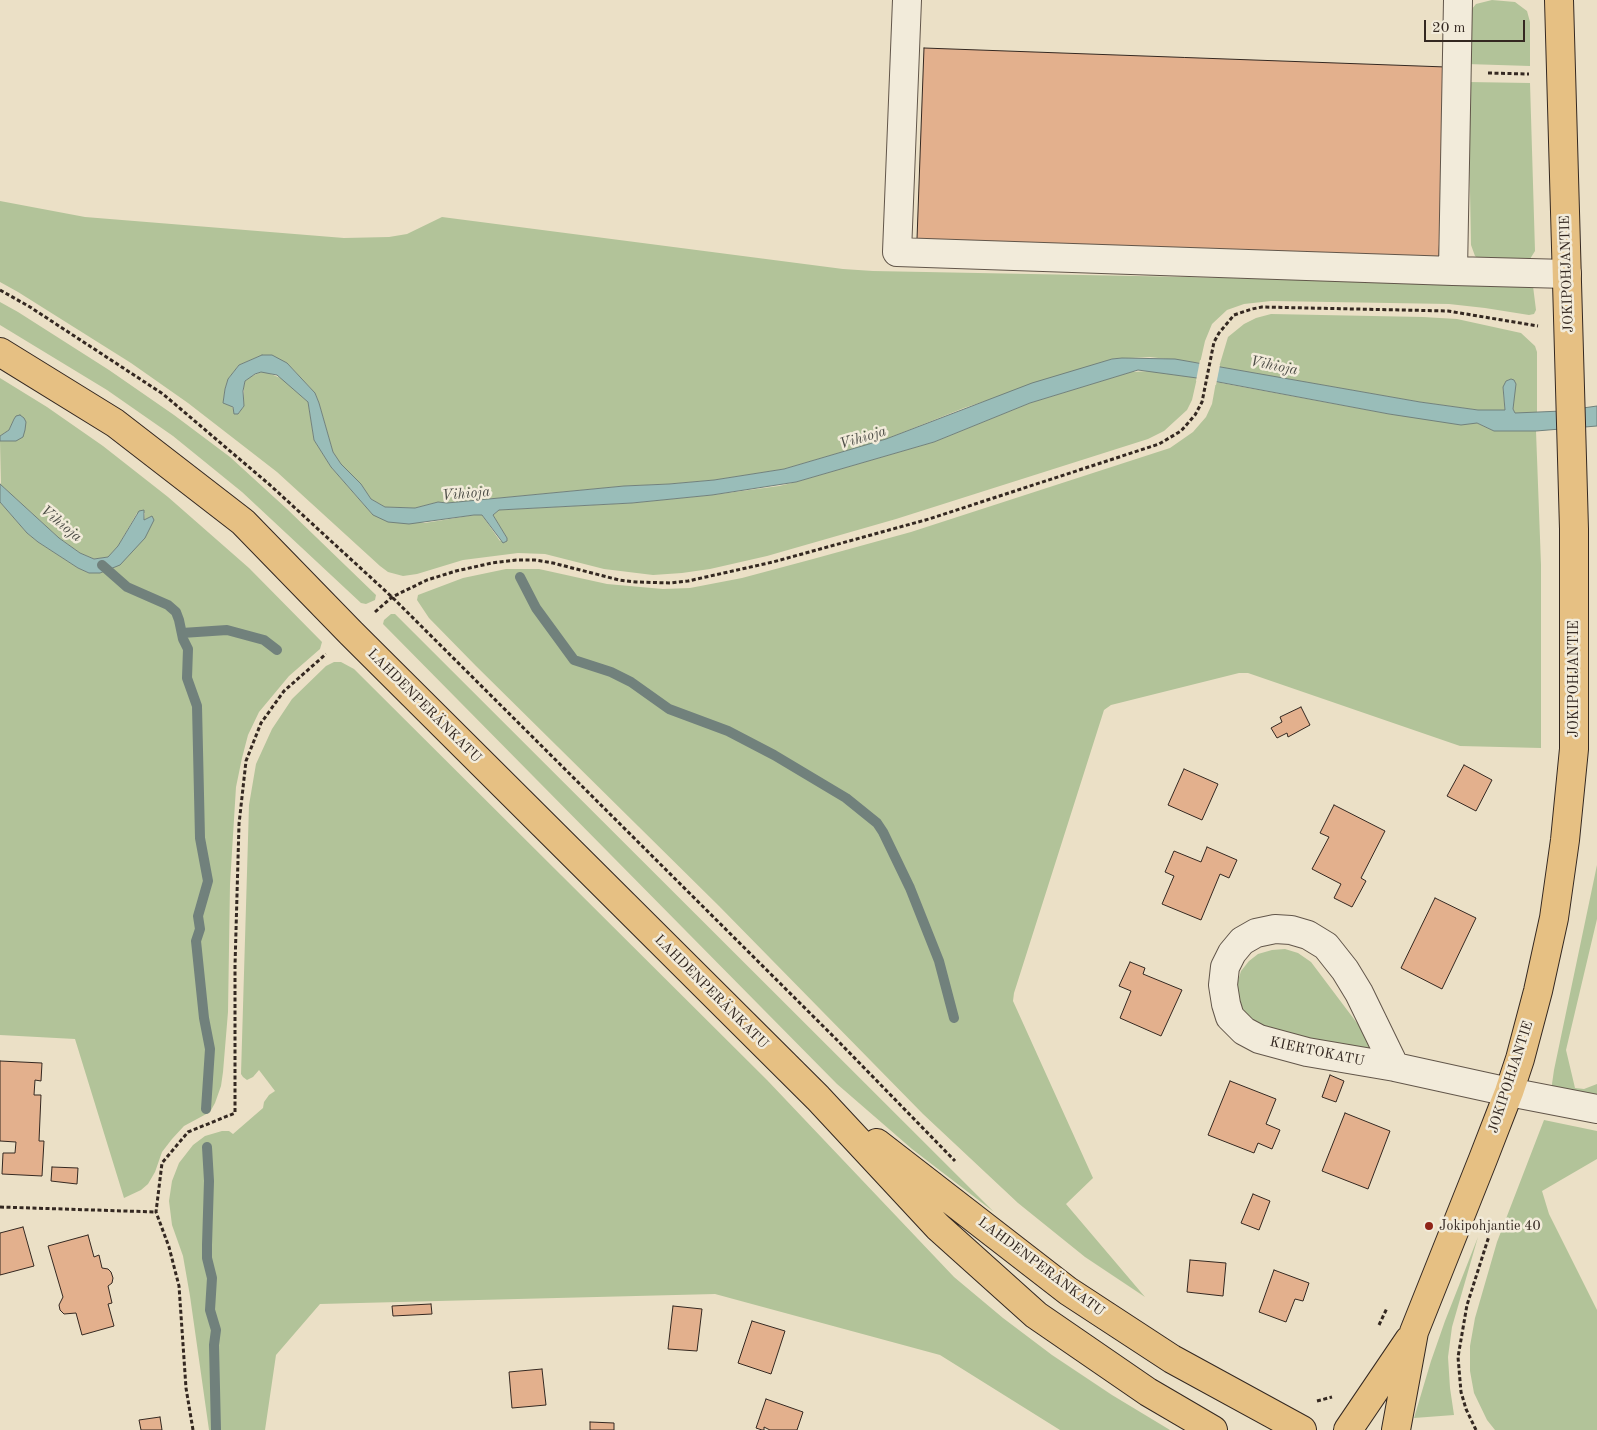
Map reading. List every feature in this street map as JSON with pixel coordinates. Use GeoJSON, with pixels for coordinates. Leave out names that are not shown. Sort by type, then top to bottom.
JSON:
{"type":"FeatureCollection","features":[{"type":"Feature","properties":{"kind":"main road","name":"JOKIPOHJANTIE"},"geometry":{"type":"LineString","coordinates":[[1396,1430],[1414,1332],[1509,1092],[1538,992],[1552,928],[1565,840],[1574,749],[1574,529],[1559,0]]}},
{"type":"Feature","properties":{"kind":"main road","name":"LAHDENPERÄNKATU"},"geometry":{"type":"LineString","coordinates":[[0,352],[114,423],[243,522],[351,633],[818,1098],[938,1227],[1036,1315],[1148,1392],[1213,1430]]}},
{"type":"Feature","properties":{"kind":"main road","name":"LAHDENPERÄNKATU"},"geometry":{"type":"LineString","coordinates":[[818,1098],[1068,1291],[1172,1359],[1302,1430]]}},
{"type":"Feature","properties":{"kind":"main road","name":"JOKIPOHJANTIE"},"geometry":{"type":"LineString","coordinates":[[1348,1430],[1414,1332]]}},
{"type":"Feature","properties":{"kind":"street"},"geometry":{"type":"LineString","coordinates":[[907,0],[897,252],[1567,274]]}},
{"type":"Feature","properties":{"kind":"street"},"geometry":{"type":"LineString","coordinates":[[1453,271],[1458,0]]}},
{"type":"Feature","properties":{"kind":"street","name":"KIERTOKATU"},"geometry":{"type":"LineString","coordinates":[[1395,1067],[1359,993],[1345,970],[1326,946],[1308,935],[1291,930],[1274,929],[1256,933],[1242,941],[1232,953],[1224,967],[1223,985],[1230,1017],[1244,1031],[1260,1039],[1307,1052],[1395,1067],[1597,1109]]}},
{"type":"Feature","properties":{"kind":"path"},"geometry":{"type":"LineString","coordinates":[[0,290],[30,307],[163,394],[270,485],[392,597],[838,1041],[959,1165]]}},
{"type":"Feature","properties":{"kind":"path"},"geometry":{"type":"LineString","coordinates":[[193,1430],[186,1388],[179,1286],[169,1247],[156,1212],[162,1163],[188,1132],[235,1113],[235,966],[239,824],[246,761],[261,723],[284,690],[392,597],[427,580],[456,571],[516,560],[535,560],[553,563],[619,580],[671,583],[688,581],[772,562],[929,519],[1159,444],[1170,439],[1190,423],[1202,402],[1214,342],[1226,323],[1234,315],[1262,307],[1448,311],[1541,327],[1569,326]]}},
{"type":"Feature","properties":{"kind":"path"},"geometry":{"type":"LineString","coordinates":[[0,1207],[156,1212]]}},
{"type":"Feature","properties":{"kind":"path"},"geometry":{"type":"LineString","coordinates":[[1378,1326],[1391,1301]]}},
{"type":"Feature","properties":{"kind":"path"},"geometry":{"type":"LineString","coordinates":[[1312,1401],[1333,1397],[1363,1406]]}},
{"type":"Feature","properties":{"kind":"green space"},"geometry":{"type":"Polygon","coordinates":[[[1492,0],[1515,2],[1527,11],[1530,22],[1530,66],[1467,64],[1467,15],[1476,4],[1492,0]]]}},
{"type":"Feature","properties":{"kind":"green space"},"geometry":{"type":"Polygon","coordinates":[[[1468,82],[1530,83],[1535,251],[1530,259],[1522,264],[1484,263],[1475,256],[1471,245],[1468,82]]]}},
{"type":"Feature","properties":{"kind":"green space"},"geometry":{"type":"Polygon","coordinates":[[[0,201],[85,217],[344,238],[389,237],[407,234],[442,217],[843,269],[873,271],[1533,286],[1536,310],[1534,314],[1529,315],[1449,304],[1271,301],[1244,304],[1227,310],[1212,324],[1205,341],[1200,363],[1150,357],[1112,359],[964,408],[886,439],[784,469],[714,480],[624,486],[446,503],[438,502],[415,508],[385,507],[371,499],[361,484],[341,464],[333,452],[315,393],[287,363],[262,355],[239,365],[228,379],[223,403],[231,406],[238,414],[244,406],[245,381],[250,377],[266,372],[283,379],[308,402],[314,440],[331,467],[373,515],[425,523],[482,515],[500,541],[507,538],[493,515],[499,510],[632,503],[779,486],[934,442],[1030,403],[1131,372],[1151,371],[1197,378],[1192,400],[1187,410],[1164,431],[1148,439],[896,519],[767,556],[710,569],[653,575],[604,569],[545,554],[518,553],[463,560],[417,574],[403,576],[388,572],[380,566],[277,472],[188,403],[131,363],[0,282],[0,201]]]}},
{"type":"Feature","properties":{"kind":"green space"},"geometry":{"type":"Polygon","coordinates":[[[0,302],[109,370],[230,457],[376,595],[375,600],[366,604],[361,603],[242,492],[173,436],[107,390],[0,325],[0,302]]]}},
{"type":"Feature","properties":{"kind":"green space"},"geometry":{"type":"Polygon","coordinates":[[[1271,314],[1457,319],[1521,333],[1535,346],[1537,352],[1537,413],[1515,413],[1513,409],[1514,380],[1511,379],[1506,381],[1503,390],[1505,410],[1478,410],[1420,402],[1219,367],[1228,337],[1244,324],[1271,314]]]}},
{"type":"Feature","properties":{"kind":"green space"},"geometry":{"type":"Polygon","coordinates":[[[0,378],[47,407],[103,446],[168,497],[249,568],[322,642],[320,649],[289,676],[259,712],[248,735],[242,758],[236,787],[230,884],[228,1012],[221,1086],[215,1103],[210,1112],[184,1126],[172,1139],[162,1152],[155,1172],[148,1184],[141,1190],[124,1198],[75,1039],[0,1035],[0,502],[27,533],[38,542],[89,573],[100,573],[112,569],[152,516],[144,520],[145,513],[137,513],[118,546],[108,557],[94,559],[80,553],[59,538],[1,485],[0,441],[16,441],[14,419],[9,430],[0,436],[0,378]]]}},
{"type":"Feature","properties":{"kind":"green space"},"geometry":{"type":"Polygon","coordinates":[[[1216,382],[1389,414],[1477,423],[1494,431],[1536,431],[1541,565],[1541,748],[1460,746],[1248,673],[1239,673],[1111,705],[1104,710],[1013,1001],[1093,1178],[1066,1204],[1145,1297],[1085,1257],[1018,1203],[923,1114],[719,906],[476,666],[429,618],[417,600],[418,595],[463,578],[506,569],[539,569],[607,584],[663,589],[690,588],[742,578],[813,559],[911,532],[1170,448],[1193,432],[1206,417],[1212,404],[1216,382]]]}},
{"type":"Feature","properties":{"kind":"green space"},"geometry":{"type":"Polygon","coordinates":[[[391,614],[395,614],[994,1212],[912,1149],[837,1084],[383,624],[384,620],[391,614]]]}},
{"type":"Feature","properties":{"kind":"green space"},"geometry":{"type":"Polygon","coordinates":[[[334,662],[341,662],[354,669],[767,1080],[954,1277],[1003,1318],[1052,1355],[1112,1395],[1170,1430],[1060,1430],[940,1355],[715,1294],[320,1304],[276,1355],[265,1430],[209,1430],[183,1256],[172,1225],[169,1201],[172,1181],[179,1163],[193,1145],[205,1136],[222,1131],[229,1131],[233,1134],[263,1108],[264,1102],[275,1091],[259,1070],[253,1077],[247,1080],[241,1074],[249,805],[256,764],[272,729],[292,699],[326,666],[334,662]]]}},
{"type":"Feature","properties":{"kind":"green space"},"geometry":{"type":"Polygon","coordinates":[[[1597,865],[1597,919],[1566,1050],[1575,1088],[1584,1089],[1597,1084],[1597,1098],[1551,1091],[1597,865]]]}},
{"type":"Feature","properties":{"kind":"green space"},"geometry":{"type":"Polygon","coordinates":[[[1285,949],[1298,953],[1311,962],[1369,1039],[1369,1048],[1364,1050],[1290,1036],[1258,1026],[1244,1012],[1239,999],[1237,984],[1241,971],[1258,954],[1285,949]]]}},
{"type":"Feature","properties":{"kind":"green space"},"geometry":{"type":"Polygon","coordinates":[[[1544,1120],[1597,1131],[1597,1159],[1542,1191],[1549,1214],[1597,1310],[1597,1430],[1495,1430],[1487,1420],[1474,1393],[1470,1371],[1470,1346],[1475,1318],[1497,1242],[1544,1120]]]}},
{"type":"Feature","properties":{"kind":"green space"},"geometry":{"type":"Polygon","coordinates":[[[1478,1237],[1452,1327],[1448,1357],[1454,1415],[1414,1418],[1445,1321],[1478,1237]]]}},
{"type":"Feature","properties":{"kind":"water"},"geometry":{"type":"Polygon","coordinates":[[[262,355],[272,355],[287,363],[315,393],[333,452],[341,464],[361,484],[371,499],[385,507],[415,508],[438,502],[447,503],[624,486],[714,480],[784,469],[886,439],[1032,383],[1112,359],[1122,358],[1175,359],[1420,402],[1478,410],[1505,410],[1503,387],[1506,381],[1511,379],[1516,384],[1513,409],[1515,413],[1562,411],[1597,406],[1597,426],[1536,431],[1494,431],[1477,423],[1461,425],[1389,414],[1197,378],[1138,370],[1030,403],[934,442],[796,482],[712,495],[632,503],[499,510],[493,515],[507,538],[507,541],[503,543],[482,515],[409,524],[388,522],[373,515],[331,467],[314,440],[308,402],[277,375],[261,372],[245,381],[243,391],[244,406],[238,414],[234,414],[233,407],[223,403],[228,379],[239,365],[262,355]]]}},
{"type":"Feature","properties":{"kind":"water"},"geometry":{"type":"Polygon","coordinates":[[[20,415],[26,422],[23,437],[16,441],[0,441],[0,436],[9,430],[16,416],[20,415]]]}},
{"type":"Feature","properties":{"kind":"water"},"geometry":{"type":"Polygon","coordinates":[[[0,484],[59,538],[80,553],[94,559],[108,557],[118,546],[139,511],[144,510],[144,520],[152,516],[154,520],[145,538],[120,565],[100,573],[89,573],[78,568],[27,533],[0,502],[0,484]]]}},
{"type":"Feature","properties":{"kind":"pier"},"geometry":{"type":"Polygon","coordinates":[[[1200,360],[1220,365],[1216,385],[1196,381],[1200,360]]]}},
{"type":"Feature","properties":{"kind":"building"},"geometry":{"type":"Polygon","coordinates":[[[924,48],[1446,67],[1439,258],[917,239],[924,48]]]}},
{"type":"Feature","properties":{"kind":"building"},"geometry":{"type":"Polygon","coordinates":[[[1301,707],[1310,725],[1288,737],[1287,733],[1277,738],[1271,728],[1282,722],[1280,717],[1301,707]]]}},
{"type":"Feature","properties":{"kind":"building"},"geometry":{"type":"Polygon","coordinates":[[[1464,765],[1492,780],[1476,811],[1447,796],[1464,765]]]}},
{"type":"Feature","properties":{"kind":"building"},"geometry":{"type":"Polygon","coordinates":[[[1184,769],[1218,784],[1202,820],[1168,805],[1184,769]]]}},
{"type":"Feature","properties":{"kind":"building"},"geometry":{"type":"Polygon","coordinates":[[[1334,805],[1385,831],[1361,878],[1366,881],[1352,907],[1334,898],[1341,884],[1312,869],[1329,837],[1320,833],[1334,805]]]}},
{"type":"Feature","properties":{"kind":"building"},"geometry":{"type":"Polygon","coordinates":[[[1207,847],[1237,860],[1229,878],[1220,874],[1201,920],[1162,904],[1174,876],[1165,872],[1174,851],[1201,862],[1207,847]]]}},
{"type":"Feature","properties":{"kind":"building"},"geometry":{"type":"Polygon","coordinates":[[[1435,898],[1476,918],[1442,989],[1401,968],[1435,898]]]}},
{"type":"Feature","properties":{"kind":"building"},"geometry":{"type":"Polygon","coordinates":[[[1130,962],[1145,968],[1143,974],[1182,990],[1161,1036],[1120,1018],[1131,991],[1119,986],[1130,962]]]}},
{"type":"Feature","properties":{"kind":"building"},"geometry":{"type":"Polygon","coordinates":[[[0,1061],[42,1063],[41,1081],[35,1080],[34,1095],[41,1095],[39,1141],[44,1141],[42,1176],[2,1174],[3,1153],[15,1153],[16,1142],[0,1141],[0,1061]]]}},
{"type":"Feature","properties":{"kind":"building"},"geometry":{"type":"Polygon","coordinates":[[[1330,1075],[1344,1081],[1336,1102],[1322,1097],[1330,1075]]]}},
{"type":"Feature","properties":{"kind":"building"},"geometry":{"type":"Polygon","coordinates":[[[1230,1081],[1276,1099],[1266,1124],[1280,1130],[1272,1149],[1258,1143],[1254,1153],[1208,1135],[1230,1081]]]}},
{"type":"Feature","properties":{"kind":"building"},"geometry":{"type":"Polygon","coordinates":[[[1345,1113],[1390,1131],[1368,1189],[1322,1171],[1345,1113]]]}},
{"type":"Feature","properties":{"kind":"building"},"geometry":{"type":"Polygon","coordinates":[[[52,1167],[78,1168],[77,1184],[51,1181],[52,1167]]]}},
{"type":"Feature","properties":{"kind":"building"},"geometry":{"type":"Polygon","coordinates":[[[1253,1194],[1270,1201],[1259,1230],[1241,1223],[1253,1194]]]}},
{"type":"Feature","properties":{"kind":"building"},"geometry":{"type":"Polygon","coordinates":[[[23,1227],[34,1266],[0,1275],[0,1233],[23,1227]]]}},
{"type":"Feature","properties":{"kind":"building"},"geometry":{"type":"Polygon","coordinates":[[[88,1235],[94,1257],[99,1255],[102,1268],[108,1269],[113,1278],[112,1283],[108,1286],[112,1303],[108,1304],[114,1326],[82,1335],[76,1313],[64,1314],[60,1310],[59,1305],[63,1297],[48,1246],[88,1235]]]}},
{"type":"Feature","properties":{"kind":"building"},"geometry":{"type":"Polygon","coordinates":[[[1190,1260],[1226,1263],[1223,1296],[1187,1292],[1190,1260]]]}},
{"type":"Feature","properties":{"kind":"building"},"geometry":{"type":"Polygon","coordinates":[[[1274,1270],[1309,1283],[1303,1301],[1295,1299],[1286,1322],[1259,1312],[1274,1270]]]}},
{"type":"Feature","properties":{"kind":"building"},"geometry":{"type":"Polygon","coordinates":[[[431,1304],[432,1314],[393,1316],[392,1306],[431,1304]]]}},
{"type":"Feature","properties":{"kind":"building"},"geometry":{"type":"Polygon","coordinates":[[[673,1306],[702,1309],[697,1351],[668,1349],[673,1306]]]}},
{"type":"Feature","properties":{"kind":"building"},"geometry":{"type":"Polygon","coordinates":[[[752,1321],[785,1331],[771,1374],[738,1363],[752,1321]]]}},
{"type":"Feature","properties":{"kind":"building"},"geometry":{"type":"Polygon","coordinates":[[[542,1369],[546,1405],[512,1408],[509,1372],[542,1369]]]}},
{"type":"Feature","properties":{"kind":"building"},"geometry":{"type":"Polygon","coordinates":[[[766,1399],[803,1412],[797,1430],[770,1430],[764,1427],[764,1430],[762,1430],[756,1428],[766,1399]]]}},
{"type":"Feature","properties":{"kind":"building"},"geometry":{"type":"Polygon","coordinates":[[[160,1417],[162,1430],[141,1430],[139,1420],[160,1417]]]}},
{"type":"Feature","properties":{"kind":"building"},"geometry":{"type":"Polygon","coordinates":[[[590,1422],[614,1423],[614,1430],[590,1430],[590,1422]]]}},
{"type":"Feature","properties":{"kind":"waterway"},"geometry":{"type":"LineString","coordinates":[[102,565],[127,587],[168,605],[176,612],[183,639],[188,649],[187,678],[197,706],[200,838],[208,881],[198,916],[200,929],[196,941],[204,1018],[210,1049],[206,1109]]}},
{"type":"Feature","properties":{"kind":"waterway"},"geometry":{"type":"LineString","coordinates":[[520,577],[536,608],[574,660],[611,672],[631,682],[669,709],[728,731],[774,755],[846,798],[877,823],[910,888],[939,961],[954,1018]]}},
{"type":"Feature","properties":{"kind":"waterway"},"geometry":{"type":"LineString","coordinates":[[182,633],[227,630],[264,640],[277,650]]}},
{"type":"Feature","properties":{"kind":"waterway"},"geometry":{"type":"LineString","coordinates":[[207,1147],[209,1181],[207,1258],[212,1278],[210,1310],[216,1330],[214,1345],[216,1430]]}},
{"type":"Feature","properties":{"kind":"place","name":"Jokipohjantie 40"},"geometry":{"type":"Point","coordinates":[1429,1226]}},
{"type":"Feature","properties":{"kind":"water label","name":"Vihioja"},"geometry":{"type":"Point","coordinates":[1274,366]}},
{"type":"Feature","properties":{"kind":"water label","name":"Vihioja"},"geometry":{"type":"Point","coordinates":[863,438]}},
{"type":"Feature","properties":{"kind":"water label","name":"Vihioja"},"geometry":{"type":"Point","coordinates":[466,494]}},
{"type":"Feature","properties":{"kind":"water label","name":"Vihioja"},"geometry":{"type":"Point","coordinates":[61,524]}}]}
